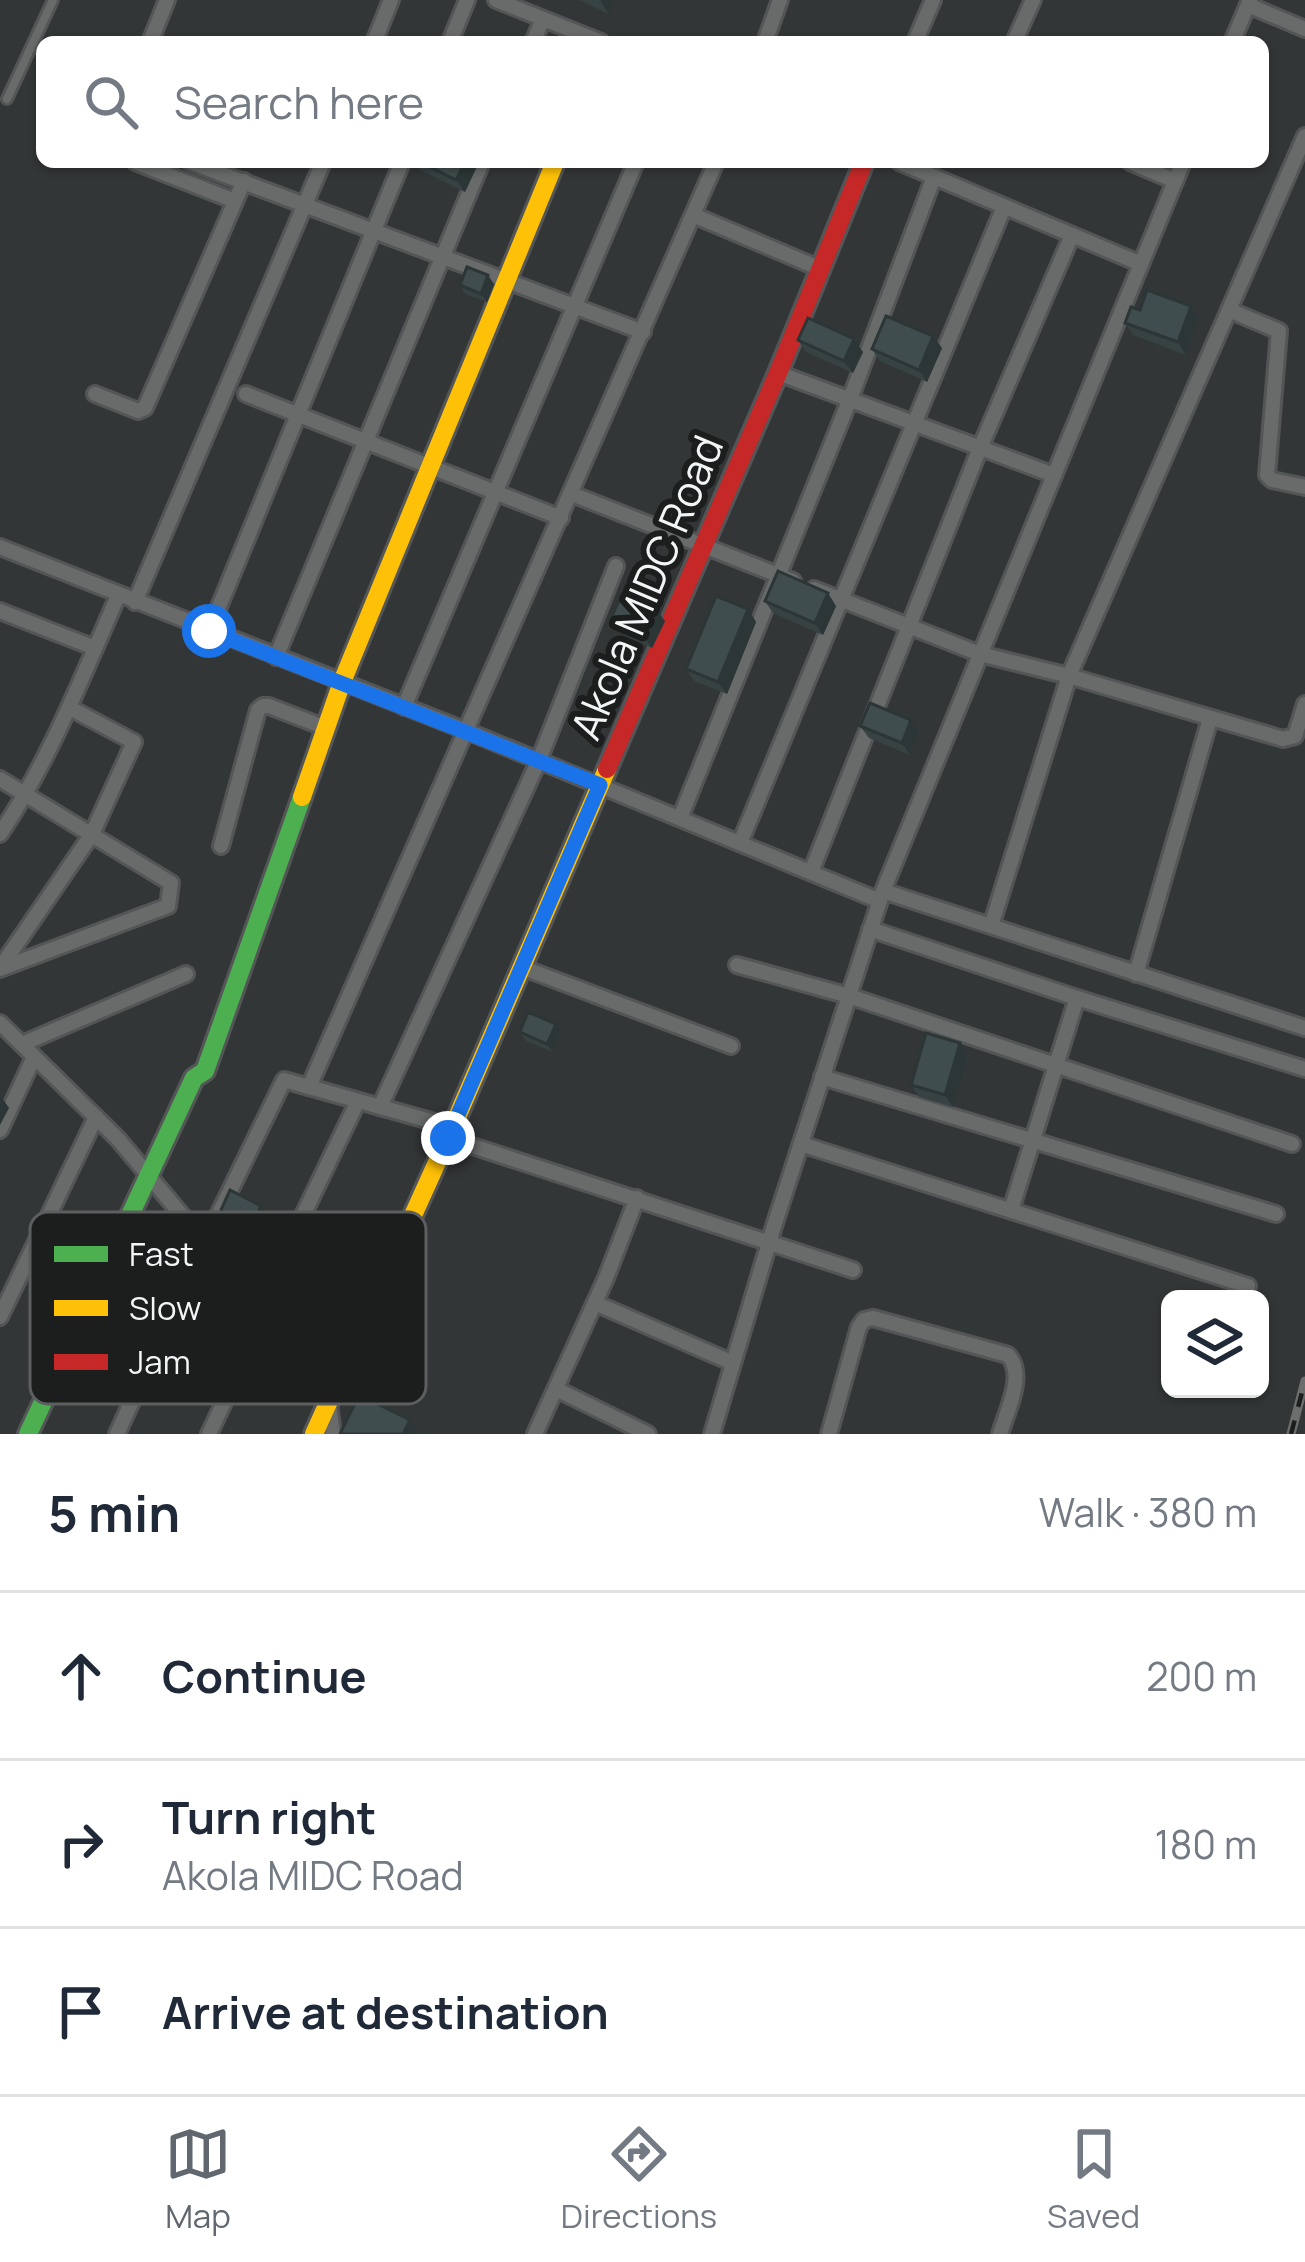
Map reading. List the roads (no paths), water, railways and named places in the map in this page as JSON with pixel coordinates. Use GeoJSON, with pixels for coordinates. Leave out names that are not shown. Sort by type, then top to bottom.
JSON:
{"type":"FeatureCollection","features":[{"type":"Feature","properties":{"kind":"street"},"geometry":{"type":"LineString","coordinates":[[152,36],[167,0]]}},
{"type":"Feature","properties":{"kind":"street"},"geometry":{"type":"LineString","coordinates":[[376,36],[391,0]]}},
{"type":"Feature","properties":{"kind":"street"},"geometry":{"type":"LineString","coordinates":[[452,36],[467,0]]}},
{"type":"Feature","properties":{"kind":"street"},"geometry":{"type":"LineString","coordinates":[[496,0],[586,36]]}},
{"type":"Feature","properties":{"kind":"street"},"geometry":{"type":"LineString","coordinates":[[767,36],[780,0]]}},
{"type":"Feature","properties":{"kind":"street"},"geometry":{"type":"LineString","coordinates":[[918,36],[933,0]]}},
{"type":"Feature","properties":{"kind":"street"},"geometry":{"type":"LineString","coordinates":[[1018,36],[1033,0]]}},
{"type":"Feature","properties":{"kind":"street"},"geometry":{"type":"LineString","coordinates":[[1235,36],[1249,2],[1305,28]]}},
{"type":"Feature","properties":{"kind":"street"},"geometry":{"type":"LineString","coordinates":[[536,36],[543,19]]}},
{"type":"Feature","properties":{"kind":"street"},"geometry":{"type":"LineString","coordinates":[[991,926],[1069,676],[1229,310],[1299,164],[1305,136]]}},
{"type":"Feature","properties":{"kind":"street"},"geometry":{"type":"LineString","coordinates":[[150,168],[235,202]]}},
{"type":"Feature","properties":{"kind":"street"},"geometry":{"type":"LineString","coordinates":[[206,168],[643,332]]}},
{"type":"Feature","properties":{"kind":"street"},"geometry":{"type":"LineString","coordinates":[[135,602],[320,168]]}},
{"type":"Feature","properties":{"kind":"street"},"geometry":{"type":"LineString","coordinates":[[209,631],[400,168]]}},
{"type":"Feature","properties":{"kind":"street"},"geometry":{"type":"LineString","coordinates":[[276,657],[479,168]]}},
{"type":"Feature","properties":{"kind":"street"},"geometry":{"type":"LineString","coordinates":[[130,1212],[194,1078],[206,1071],[341,682],[552,168]]}},
{"type":"Feature","properties":{"kind":"street"},"geometry":{"type":"LineString","coordinates":[[404,706],[633,168]]}},
{"type":"Feature","properties":{"kind":"street"},"geometry":{"type":"LineString","coordinates":[[309,1088],[713,168]]}},
{"type":"Feature","properties":{"kind":"street","name":"Akola MIDC Road"},"geometry":{"type":"LineString","coordinates":[[414,1212],[778,373],[862,168]]}},
{"type":"Feature","properties":{"kind":"street"},"geometry":{"type":"LineString","coordinates":[[912,168],[1141,264]]}},
{"type":"Feature","properties":{"kind":"street"},"geometry":{"type":"LineString","coordinates":[[1144,168],[1175,182]]}},
{"type":"Feature","properties":{"kind":"street"},"geometry":{"type":"LineString","coordinates":[[712,1434],[881,896],[1181,168]]}},
{"type":"Feature","properties":{"kind":"street"},"geometry":{"type":"LineString","coordinates":[[680,818],[934,178]]}},
{"type":"Feature","properties":{"kind":"street"},"geometry":{"type":"LineString","coordinates":[[94,394],[138,411],[145,408],[244,182]]}},
{"type":"Feature","properties":{"kind":"street"},"geometry":{"type":"LineString","coordinates":[[740,843],[1004,206]]}},
{"type":"Feature","properties":{"kind":"street"},"geometry":{"type":"LineString","coordinates":[[693,215],[821,269]]}},
{"type":"Feature","properties":{"kind":"street"},"geometry":{"type":"LineString","coordinates":[[811,872],[980,448],[1072,235]]}},
{"type":"Feature","properties":{"kind":"street"},"geometry":{"type":"LineString","coordinates":[[1229,310],[1279,331],[1267,475],[1305,487]]}},
{"type":"Feature","properties":{"kind":"street"},"geometry":{"type":"LineString","coordinates":[[778,373],[1054,475]]}},
{"type":"Feature","properties":{"kind":"street"},"geometry":{"type":"LineString","coordinates":[[246,394],[561,518]]}},
{"type":"Feature","properties":{"kind":"street"},"geometry":{"type":"LineString","coordinates":[[572,494],[980,654],[1283,739],[1297,732],[1305,704]]}},
{"type":"Feature","properties":{"kind":"street"},"geometry":{"type":"LineString","coordinates":[[0,547],[811,872],[1305,1028]]}},
{"type":"Feature","properties":{"kind":"street"},"geometry":{"type":"LineString","coordinates":[[380,1107],[539,760],[616,566]]}},
{"type":"Feature","properties":{"kind":"street"},"geometry":{"type":"LineString","coordinates":[[0,834],[27,794],[70,708],[118,596]]}},
{"type":"Feature","properties":{"kind":"street"},"geometry":{"type":"LineString","coordinates":[[0,611],[95,648]]}},
{"type":"Feature","properties":{"kind":"street"},"geometry":{"type":"LineString","coordinates":[[221,846],[258,710],[269,706],[326,728]]}},
{"type":"Feature","properties":{"kind":"street"},"geometry":{"type":"LineString","coordinates":[[0,968],[92,833],[134,742],[70,708]]}},
{"type":"Feature","properties":{"kind":"street"},"geometry":{"type":"LineString","coordinates":[[1136,974],[1210,719]]}},
{"type":"Feature","properties":{"kind":"street"},"geometry":{"type":"LineString","coordinates":[[0,779],[171,883],[168,906],[0,968]]}},
{"type":"Feature","properties":{"kind":"street"},"geometry":{"type":"LineString","coordinates":[[870,929],[1305,1069]]}},
{"type":"Feature","properties":{"kind":"street"},"geometry":{"type":"LineString","coordinates":[[737,965],[849,996],[1292,1144]]}},
{"type":"Feature","properties":{"kind":"street"},"geometry":{"type":"LineString","coordinates":[[521,967],[730,1046]]}},
{"type":"Feature","properties":{"kind":"street"},"geometry":{"type":"LineString","coordinates":[[22,1044],[186,974]]}},
{"type":"Feature","properties":{"kind":"street"},"geometry":{"type":"LineString","coordinates":[[1011,1210],[1077,998]]}},
{"type":"Feature","properties":{"kind":"street"},"geometry":{"type":"LineString","coordinates":[[0,1023],[96,1118],[180,1212]]}},
{"type":"Feature","properties":{"kind":"street"},"geometry":{"type":"LineString","coordinates":[[0,1130],[34,1057]]}},
{"type":"Feature","properties":{"kind":"street"},"geometry":{"type":"LineString","coordinates":[[822,1077],[1276,1214]]}},
{"type":"Feature","properties":{"kind":"street"},"geometry":{"type":"LineString","coordinates":[[220,1212],[284,1080],[380,1107],[854,1270]]}},
{"type":"Feature","properties":{"kind":"street"},"geometry":{"type":"LineString","coordinates":[[307,1212],[358,1101]]}},
{"type":"Feature","properties":{"kind":"street"},"geometry":{"type":"LineString","coordinates":[[51,1212],[96,1118]]}},
{"type":"Feature","properties":{"kind":"street"},"geometry":{"type":"LineString","coordinates":[[800,1144],[1249,1286]]}},
{"type":"Feature","properties":{"kind":"street"},"geometry":{"type":"LineString","coordinates":[[535,1434],[637,1198]]}},
{"type":"Feature","properties":{"kind":"street"},"geometry":{"type":"LineString","coordinates":[[0,1317],[30,1255]]}},
{"type":"Feature","properties":{"kind":"street"},"geometry":{"type":"LineString","coordinates":[[595,1303],[733,1363]]}},
{"type":"Feature","properties":{"kind":"street"},"geometry":{"type":"LineString","coordinates":[[829,1434],[859,1327],[873,1318],[1007,1354],[1016,1363],[1017,1375],[1000,1434]]}},
{"type":"Feature","properties":{"kind":"street"},"geometry":{"type":"LineString","coordinates":[[556,1389],[648,1434]]}},
{"type":"Feature","properties":{"kind":"street"},"geometry":{"type":"LineString","coordinates":[[28,1434],[42,1404]]}},
{"type":"Feature","properties":{"kind":"street"},"geometry":{"type":"LineString","coordinates":[[117,1434],[131,1404]]}},
{"type":"Feature","properties":{"kind":"street"},"geometry":{"type":"LineString","coordinates":[[209,1434],[222,1404]]}},
{"type":"Feature","properties":{"kind":"street"},"geometry":{"type":"LineString","coordinates":[[328,1404],[333,1434]]}},
{"type":"Feature","properties":{"kind":"street","name":"Akola MIDC Road"},"geometry":{"type":"LineString","coordinates":[[314,1434],[328,1404]]}},
{"type":"Feature","properties":{"kind":"lane"},"geometry":{"type":"LineString","coordinates":[[36,36],[53,0]]}},
{"type":"Feature","properties":{"kind":"lane"},"geometry":{"type":"LineString","coordinates":[[7,99],[36,37]]}},
{"type":"Feature","properties":{"kind":"railway"},"geometry":{"type":"LineString","coordinates":[[1291,1434],[1305,1381]]}}]}
